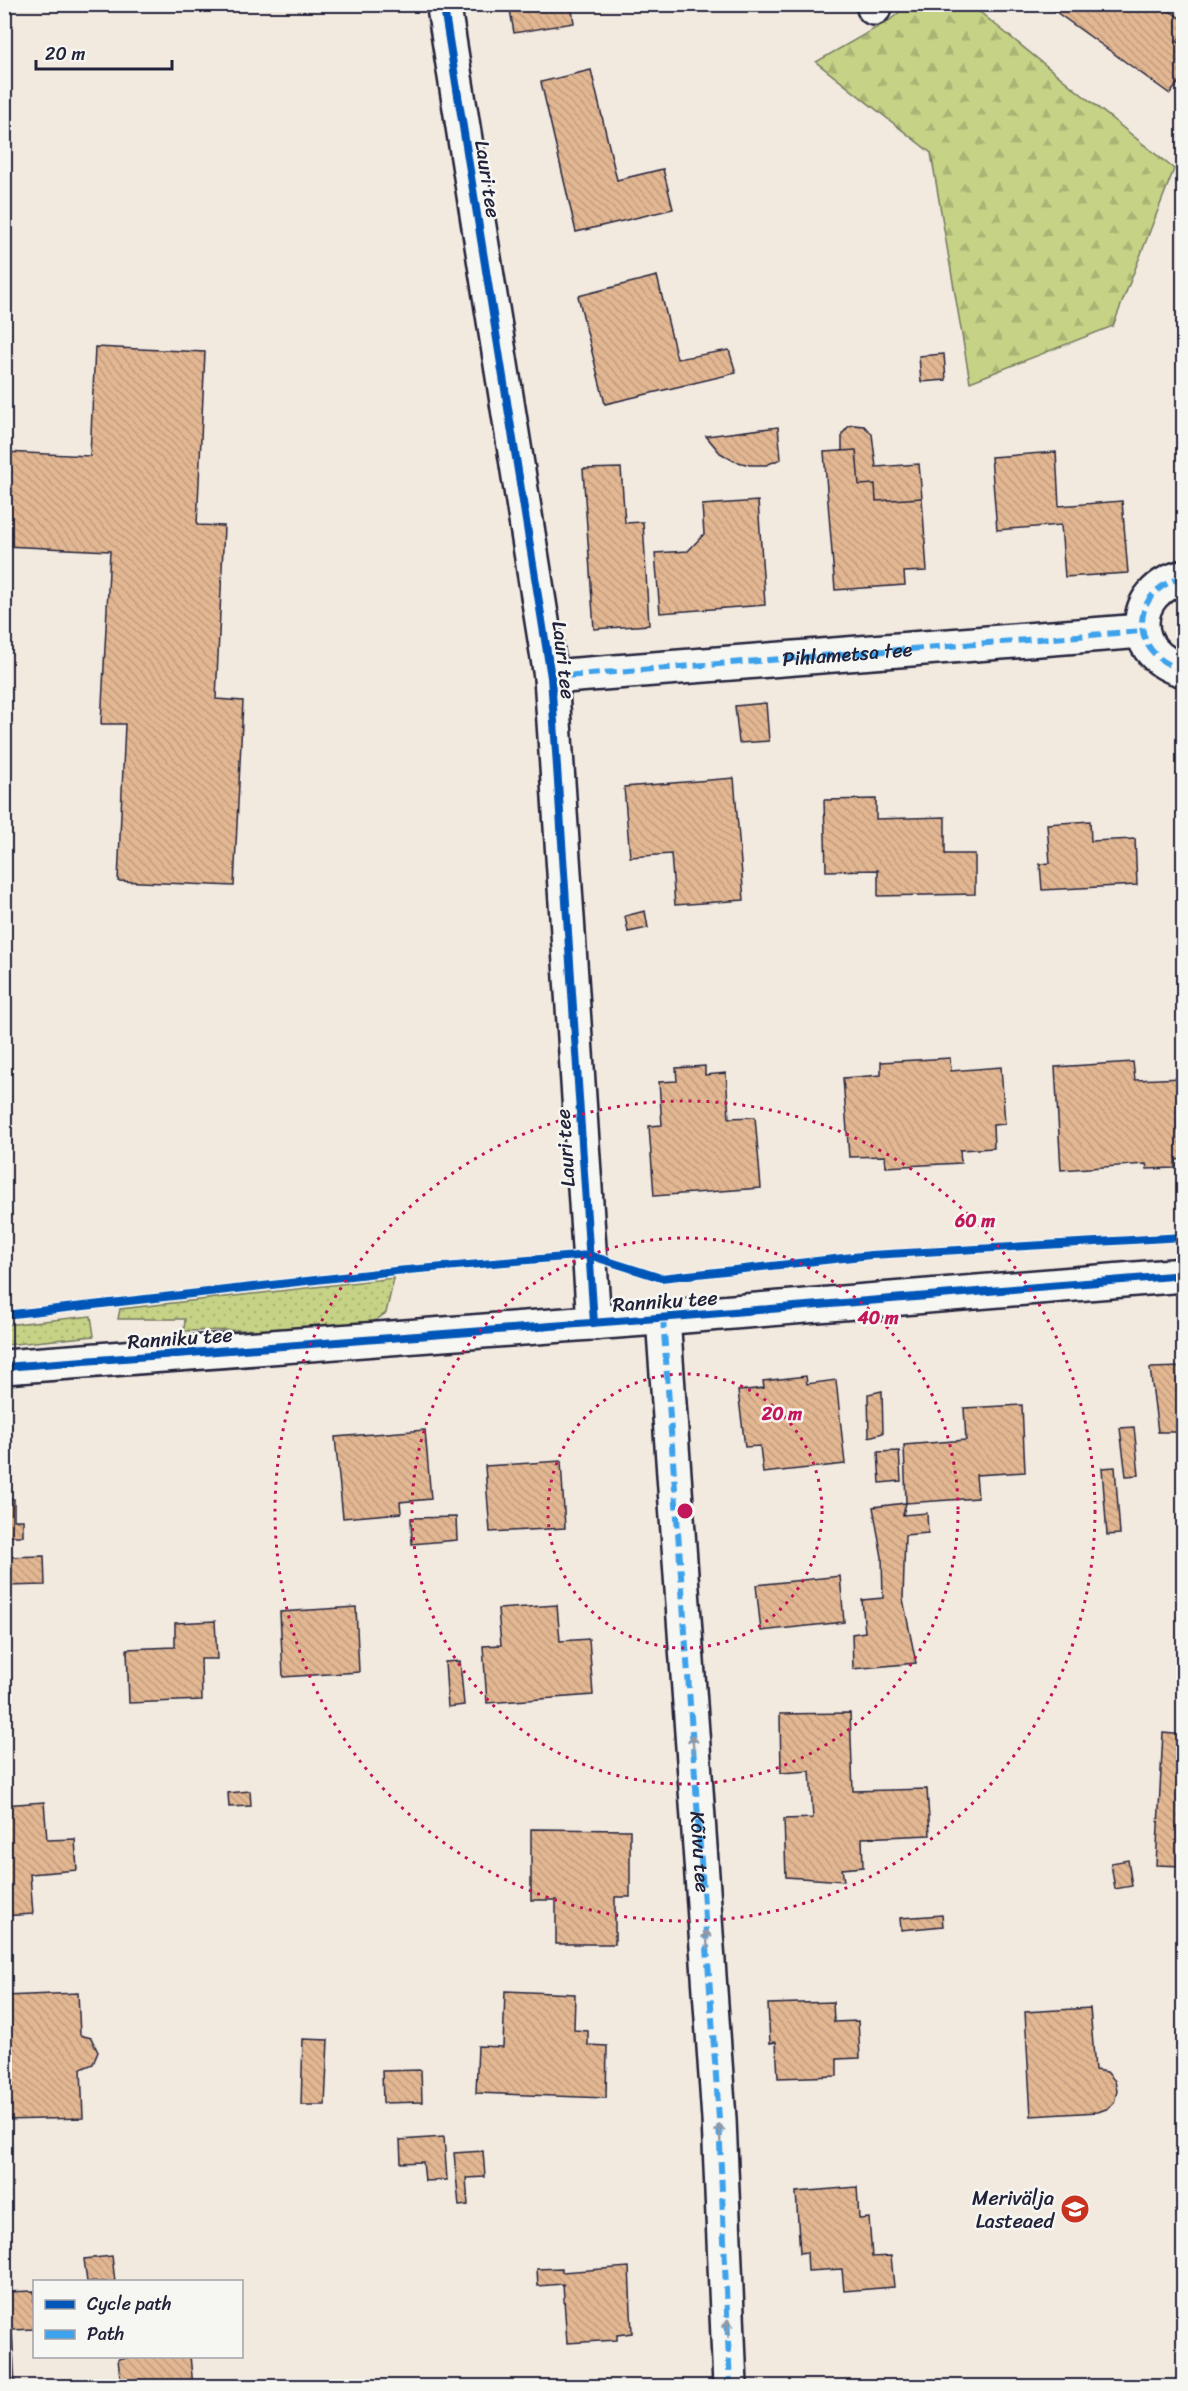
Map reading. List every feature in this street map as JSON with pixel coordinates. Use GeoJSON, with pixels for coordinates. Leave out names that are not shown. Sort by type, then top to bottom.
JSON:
{"type":"FeatureCollection","features":[{"type":"Feature","properties":{"kind":"street","name":"Lauri tee"},"geometry":{"type":"LineString","coordinates":[[444,8],[551,677],[594,1323]]}},
{"type":"Feature","properties":{"kind":"street"},"geometry":{"type":"LineString","coordinates":[[1184,577],[1170,580],[1157,589],[1147,601],[1142,615],[1142,631],[1147,646],[1157,658],[1170,666],[1184,670]]}},
{"type":"Feature","properties":{"kind":"street","name":"Pihlametsa tee"},"geometry":{"type":"LineString","coordinates":[[551,677],[1142,631]]}},
{"type":"Feature","properties":{"kind":"street","name":"Ranniku tee"},"geometry":{"type":"LineString","coordinates":[[4,1367],[594,1323],[1184,1275]]}},
{"type":"Feature","properties":{"kind":"street","name":"Kõivu tee"},"geometry":{"type":"LineString","coordinates":[[663,1317],[719,2119],[730,2386]]}},
{"type":"Feature","properties":{"kind":"green space"},"geometry":{"type":"Polygon","coordinates":[[[908,5],[971,5],[1174,169],[1113,326],[970,382],[931,153],[816,62],[890,20],[908,5]]]}},
{"type":"Feature","properties":{"kind":"green space"},"geometry":{"type":"Polygon","coordinates":[[[394,1278],[386,1313],[364,1328],[184,1331],[185,1319],[118,1319],[120,1309],[394,1278]]]}},
{"type":"Feature","properties":{"kind":"green space"},"geometry":{"type":"Polygon","coordinates":[[[91,1316],[94,1336],[5,1345],[5,1325],[91,1316]]]}},
{"type":"Feature","properties":{"kind":"building"},"geometry":{"type":"Polygon","coordinates":[[[509,4],[571,4],[574,23],[514,33],[509,4]]]}},
{"type":"Feature","properties":{"kind":"building"},"geometry":{"type":"Polygon","coordinates":[[[1045,4],[1160,4],[1184,21],[1184,33],[1177,41],[1184,46],[1184,75],[1170,94],[1045,4]]]}},
{"type":"Feature","properties":{"kind":"building"},"geometry":{"type":"Polygon","coordinates":[[[591,70],[617,180],[663,169],[673,209],[576,232],[541,82],[591,70]]]}},
{"type":"Feature","properties":{"kind":"building"},"geometry":{"type":"Polygon","coordinates":[[[657,276],[677,359],[729,350],[736,373],[605,404],[578,296],[657,276]]]}},
{"type":"Feature","properties":{"kind":"building"},"geometry":{"type":"Polygon","coordinates":[[[95,347],[205,352],[197,525],[224,526],[216,699],[243,701],[234,886],[118,881],[125,724],[101,724],[110,551],[4,546],[4,452],[90,456],[95,347]]]}},
{"type":"Feature","properties":{"kind":"building"},"geometry":{"type":"Polygon","coordinates":[[[944,354],[946,380],[921,382],[919,356],[944,354]]]}},
{"type":"Feature","properties":{"kind":"building"},"geometry":{"type":"Polygon","coordinates":[[[849,426],[864,426],[872,434],[876,467],[919,464],[922,498],[876,501],[875,484],[859,485],[856,450],[842,451],[842,434],[849,426]]]}},
{"type":"Feature","properties":{"kind":"building"},"geometry":{"type":"Polygon","coordinates":[[[778,427],[781,459],[766,465],[750,465],[734,461],[720,453],[706,436],[778,427]]]}},
{"type":"Feature","properties":{"kind":"building"},"geometry":{"type":"Polygon","coordinates":[[[856,450],[859,485],[875,484],[876,501],[922,498],[927,571],[904,572],[905,585],[835,590],[824,452],[856,450]]]}},
{"type":"Feature","properties":{"kind":"building"},"geometry":{"type":"Polygon","coordinates":[[[1056,452],[1059,506],[1122,501],[1128,573],[1065,577],[1061,525],[997,530],[991,457],[1056,452]]]}},
{"type":"Feature","properties":{"kind":"building"},"geometry":{"type":"Polygon","coordinates":[[[621,468],[625,523],[643,522],[649,625],[594,629],[583,469],[621,468]]]}},
{"type":"Feature","properties":{"kind":"building"},"geometry":{"type":"Polygon","coordinates":[[[758,501],[765,605],[660,613],[655,553],[688,551],[704,534],[702,505],[758,501]]]}},
{"type":"Feature","properties":{"kind":"building"},"geometry":{"type":"Polygon","coordinates":[[[766,703],[769,741],[739,743],[735,706],[766,703]]]}},
{"type":"Feature","properties":{"kind":"building"},"geometry":{"type":"Polygon","coordinates":[[[734,778],[744,900],[675,905],[671,854],[630,857],[624,787],[734,778]]]}},
{"type":"Feature","properties":{"kind":"building"},"geometry":{"type":"Polygon","coordinates":[[[876,799],[876,819],[945,817],[945,854],[975,854],[975,894],[878,896],[878,870],[826,871],[824,800],[876,799]]]}},
{"type":"Feature","properties":{"kind":"building"},"geometry":{"type":"Polygon","coordinates":[[[1090,821],[1091,841],[1135,839],[1137,885],[1042,890],[1040,864],[1050,863],[1047,824],[1090,821]]]}},
{"type":"Feature","properties":{"kind":"building"},"geometry":{"type":"Polygon","coordinates":[[[645,911],[648,928],[628,932],[625,916],[645,911]]]}},
{"type":"Feature","properties":{"kind":"building"},"geometry":{"type":"Polygon","coordinates":[[[950,1058],[951,1071],[1001,1067],[1005,1124],[993,1125],[994,1148],[960,1150],[961,1163],[886,1167],[885,1156],[849,1157],[843,1078],[881,1075],[881,1062],[950,1058]]]}},
{"type":"Feature","properties":{"kind":"building"},"geometry":{"type":"Polygon","coordinates":[[[1133,1062],[1135,1080],[1184,1078],[1184,1159],[1175,1160],[1175,1168],[1147,1169],[1146,1164],[1061,1170],[1055,1067],[1133,1062]]]}},
{"type":"Feature","properties":{"kind":"building"},"geometry":{"type":"Polygon","coordinates":[[[705,1066],[705,1075],[726,1073],[729,1118],[755,1117],[761,1188],[654,1196],[649,1126],[662,1125],[659,1082],[677,1081],[676,1068],[705,1066]]]}},
{"type":"Feature","properties":{"kind":"building"},"geometry":{"type":"Polygon","coordinates":[[[1184,1367],[1184,1432],[1158,1432],[1150,1368],[1184,1367]]]}},
{"type":"Feature","properties":{"kind":"building"},"geometry":{"type":"Polygon","coordinates":[[[806,1376],[807,1384],[836,1380],[845,1464],[763,1473],[760,1446],[745,1447],[738,1391],[764,1388],[763,1381],[806,1376]]]}},
{"type":"Feature","properties":{"kind":"building"},"geometry":{"type":"Polygon","coordinates":[[[882,1391],[883,1433],[869,1437],[868,1394],[882,1391]]]}},
{"type":"Feature","properties":{"kind":"building"},"geometry":{"type":"Polygon","coordinates":[[[1022,1405],[1025,1472],[976,1475],[978,1498],[906,1503],[904,1445],[966,1440],[964,1408],[1022,1405]]]}},
{"type":"Feature","properties":{"kind":"building"},"geometry":{"type":"Polygon","coordinates":[[[1134,1427],[1139,1475],[1126,1476],[1120,1428],[1134,1427]]]}},
{"type":"Feature","properties":{"kind":"building"},"geometry":{"type":"Polygon","coordinates":[[[425,1430],[431,1499],[400,1502],[401,1513],[343,1518],[335,1437],[425,1430]]]}},
{"type":"Feature","properties":{"kind":"building"},"geometry":{"type":"Polygon","coordinates":[[[899,1451],[901,1481],[880,1483],[878,1452],[899,1451]]]}},
{"type":"Feature","properties":{"kind":"building"},"geometry":{"type":"Polygon","coordinates":[[[561,1461],[565,1528],[490,1532],[485,1466],[561,1461]]]}},
{"type":"Feature","properties":{"kind":"building"},"geometry":{"type":"Polygon","coordinates":[[[1115,1467],[1120,1534],[1107,1535],[1102,1468],[1115,1467]]]}},
{"type":"Feature","properties":{"kind":"building"},"geometry":{"type":"Polygon","coordinates":[[[4,1499],[14,1499],[14,1520],[23,1520],[23,1536],[4,1536],[4,1499]]]}},
{"type":"Feature","properties":{"kind":"building"},"geometry":{"type":"Polygon","coordinates":[[[906,1503],[903,1515],[927,1513],[928,1533],[905,1535],[903,1599],[916,1663],[853,1669],[852,1634],[865,1632],[862,1600],[883,1598],[882,1557],[873,1507],[906,1503]]]}},
{"type":"Feature","properties":{"kind":"building"},"geometry":{"type":"Polygon","coordinates":[[[456,1517],[457,1540],[412,1544],[411,1518],[456,1517]]]}},
{"type":"Feature","properties":{"kind":"building"},"geometry":{"type":"Polygon","coordinates":[[[44,1556],[45,1585],[4,1586],[4,1557],[44,1556]]]}},
{"type":"Feature","properties":{"kind":"building"},"geometry":{"type":"Polygon","coordinates":[[[840,1576],[844,1622],[761,1631],[756,1585],[840,1576]]]}},
{"type":"Feature","properties":{"kind":"building"},"geometry":{"type":"Polygon","coordinates":[[[557,1605],[560,1641],[589,1639],[593,1695],[487,1703],[483,1646],[501,1645],[498,1609],[557,1605]]]}},
{"type":"Feature","properties":{"kind":"building"},"geometry":{"type":"Polygon","coordinates":[[[356,1607],[359,1672],[283,1677],[280,1612],[356,1607]]]}},
{"type":"Feature","properties":{"kind":"building"},"geometry":{"type":"Polygon","coordinates":[[[215,1621],[217,1659],[201,1659],[202,1700],[129,1703],[127,1649],[175,1647],[175,1623],[215,1621]]]}},
{"type":"Feature","properties":{"kind":"building"},"geometry":{"type":"Polygon","coordinates":[[[460,1661],[464,1705],[448,1707],[445,1662],[460,1661]]]}},
{"type":"Feature","properties":{"kind":"building"},"geometry":{"type":"Polygon","coordinates":[[[850,1713],[853,1791],[927,1789],[930,1835],[862,1838],[863,1867],[842,1869],[844,1881],[786,1877],[784,1819],[813,1818],[810,1771],[781,1773],[780,1714],[850,1713]]]}},
{"type":"Feature","properties":{"kind":"building"},"geometry":{"type":"Polygon","coordinates":[[[1163,1733],[1184,1735],[1184,1866],[1156,1865],[1163,1733]]]}},
{"type":"Feature","properties":{"kind":"building"},"geometry":{"type":"Polygon","coordinates":[[[250,1791],[251,1806],[229,1807],[228,1793],[250,1791]]]}},
{"type":"Feature","properties":{"kind":"building"},"geometry":{"type":"Polygon","coordinates":[[[44,1802],[47,1840],[75,1839],[77,1870],[30,1874],[33,1914],[4,1916],[4,1805],[44,1802]]]}},
{"type":"Feature","properties":{"kind":"building"},"geometry":{"type":"Polygon","coordinates":[[[531,1829],[630,1830],[630,1897],[615,1897],[615,1944],[556,1944],[556,1900],[531,1900],[531,1829]]]}},
{"type":"Feature","properties":{"kind":"building"},"geometry":{"type":"Polygon","coordinates":[[[1128,1860],[1132,1886],[1115,1889],[1111,1863],[1128,1860]]]}},
{"type":"Feature","properties":{"kind":"building"},"geometry":{"type":"Polygon","coordinates":[[[942,1915],[943,1926],[901,1930],[900,1918],[942,1915]]]}},
{"type":"Feature","properties":{"kind":"building"},"geometry":{"type":"Polygon","coordinates":[[[505,1991],[575,1994],[574,2030],[588,2031],[588,2045],[607,2046],[606,2098],[476,2093],[478,2046],[503,2047],[505,1991]]]}},
{"type":"Feature","properties":{"kind":"building"},"geometry":{"type":"Polygon","coordinates":[[[78,1993],[80,2035],[91,2038],[98,2052],[93,2064],[81,2069],[83,2118],[4,2120],[4,1996],[78,1993]]]}},
{"type":"Feature","properties":{"kind":"building"},"geometry":{"type":"Polygon","coordinates":[[[833,2002],[834,2022],[858,2021],[860,2058],[837,2059],[837,2076],[778,2078],[776,2042],[770,2043],[768,2004],[833,2002]]]}},
{"type":"Feature","properties":{"kind":"building"},"geometry":{"type":"Polygon","coordinates":[[[1090,2008],[1095,2070],[1107,2072],[1115,2081],[1117,2091],[1114,2103],[1109,2108],[1098,2112],[1031,2116],[1025,2012],[1090,2008]]]}},
{"type":"Feature","properties":{"kind":"building"},"geometry":{"type":"Polygon","coordinates":[[[303,2039],[328,2040],[325,2105],[301,2105],[303,2039]]]}},
{"type":"Feature","properties":{"kind":"building"},"geometry":{"type":"Polygon","coordinates":[[[421,2070],[422,2102],[383,2103],[382,2071],[421,2070]]]}},
{"type":"Feature","properties":{"kind":"building"},"geometry":{"type":"Polygon","coordinates":[[[444,2137],[447,2180],[425,2181],[423,2162],[401,2163],[400,2140],[444,2137]]]}},
{"type":"Feature","properties":{"kind":"building"},"geometry":{"type":"Polygon","coordinates":[[[4,2145],[9,2198],[4,2198],[4,2145]]]}},
{"type":"Feature","properties":{"kind":"building"},"geometry":{"type":"Polygon","coordinates":[[[483,2151],[485,2177],[466,2178],[468,2205],[459,2206],[454,2153],[483,2151]]]}},
{"type":"Feature","properties":{"kind":"building"},"geometry":{"type":"Polygon","coordinates":[[[857,2187],[859,2219],[869,2218],[872,2257],[891,2256],[894,2287],[844,2291],[842,2269],[808,2271],[807,2252],[800,2253],[796,2192],[857,2187]]]}},
{"type":"Feature","properties":{"kind":"building"},"geometry":{"type":"Polygon","coordinates":[[[112,2256],[115,2280],[87,2280],[84,2259],[112,2256]]]}},
{"type":"Feature","properties":{"kind":"building"},"geometry":{"type":"Polygon","coordinates":[[[629,2267],[632,2333],[617,2335],[617,2340],[567,2343],[563,2284],[538,2286],[537,2269],[562,2268],[562,2272],[629,2267]]]}},
{"type":"Feature","properties":{"kind":"building"},"geometry":{"type":"Polygon","coordinates":[[[33,2291],[33,2329],[12,2330],[15,2386],[4,2386],[4,2292],[33,2291]]]}},
{"type":"Feature","properties":{"kind":"building"},"geometry":{"type":"Polygon","coordinates":[[[190,2358],[193,2386],[121,2386],[118,2359],[190,2358]]]}},
{"type":"Feature","properties":{"kind":"marked path"},"geometry":{"type":"LineString","coordinates":[[868,4],[874,8],[876,4]]}},
{"type":"Feature","properties":{"kind":"marked path"},"geometry":{"type":"LineString","coordinates":[[1184,577],[1166,584],[1152,595],[1145,608],[1142,623],[1145,638],[1152,651],[1166,663],[1184,670]]}},
{"type":"Feature","properties":{"kind":"marked path"},"geometry":{"type":"LineString","coordinates":[[551,677],[1142,631]]}},
{"type":"Feature","properties":{"kind":"marked path"},"geometry":{"type":"LineString","coordinates":[[663,1317],[719,2119],[730,2386]]}},
{"type":"Feature","properties":{"kind":"cycle path"},"geometry":{"type":"LineString","coordinates":[[440,4],[444,8],[551,677],[594,1323]]}},
{"type":"Feature","properties":{"kind":"cycle path"},"geometry":{"type":"LineString","coordinates":[[4,1315],[395,1271],[589,1255],[661,1278],[871,1255],[1184,1237]]}},
{"type":"Feature","properties":{"kind":"cycle path"},"geometry":{"type":"LineString","coordinates":[[4,1367],[684,1316],[1184,1275]]}},
{"type":"Feature","properties":{"kind":"place","name":"Merivälja Lasteaed"},"geometry":{"type":"Point","coordinates":[1075,2209]}}]}
